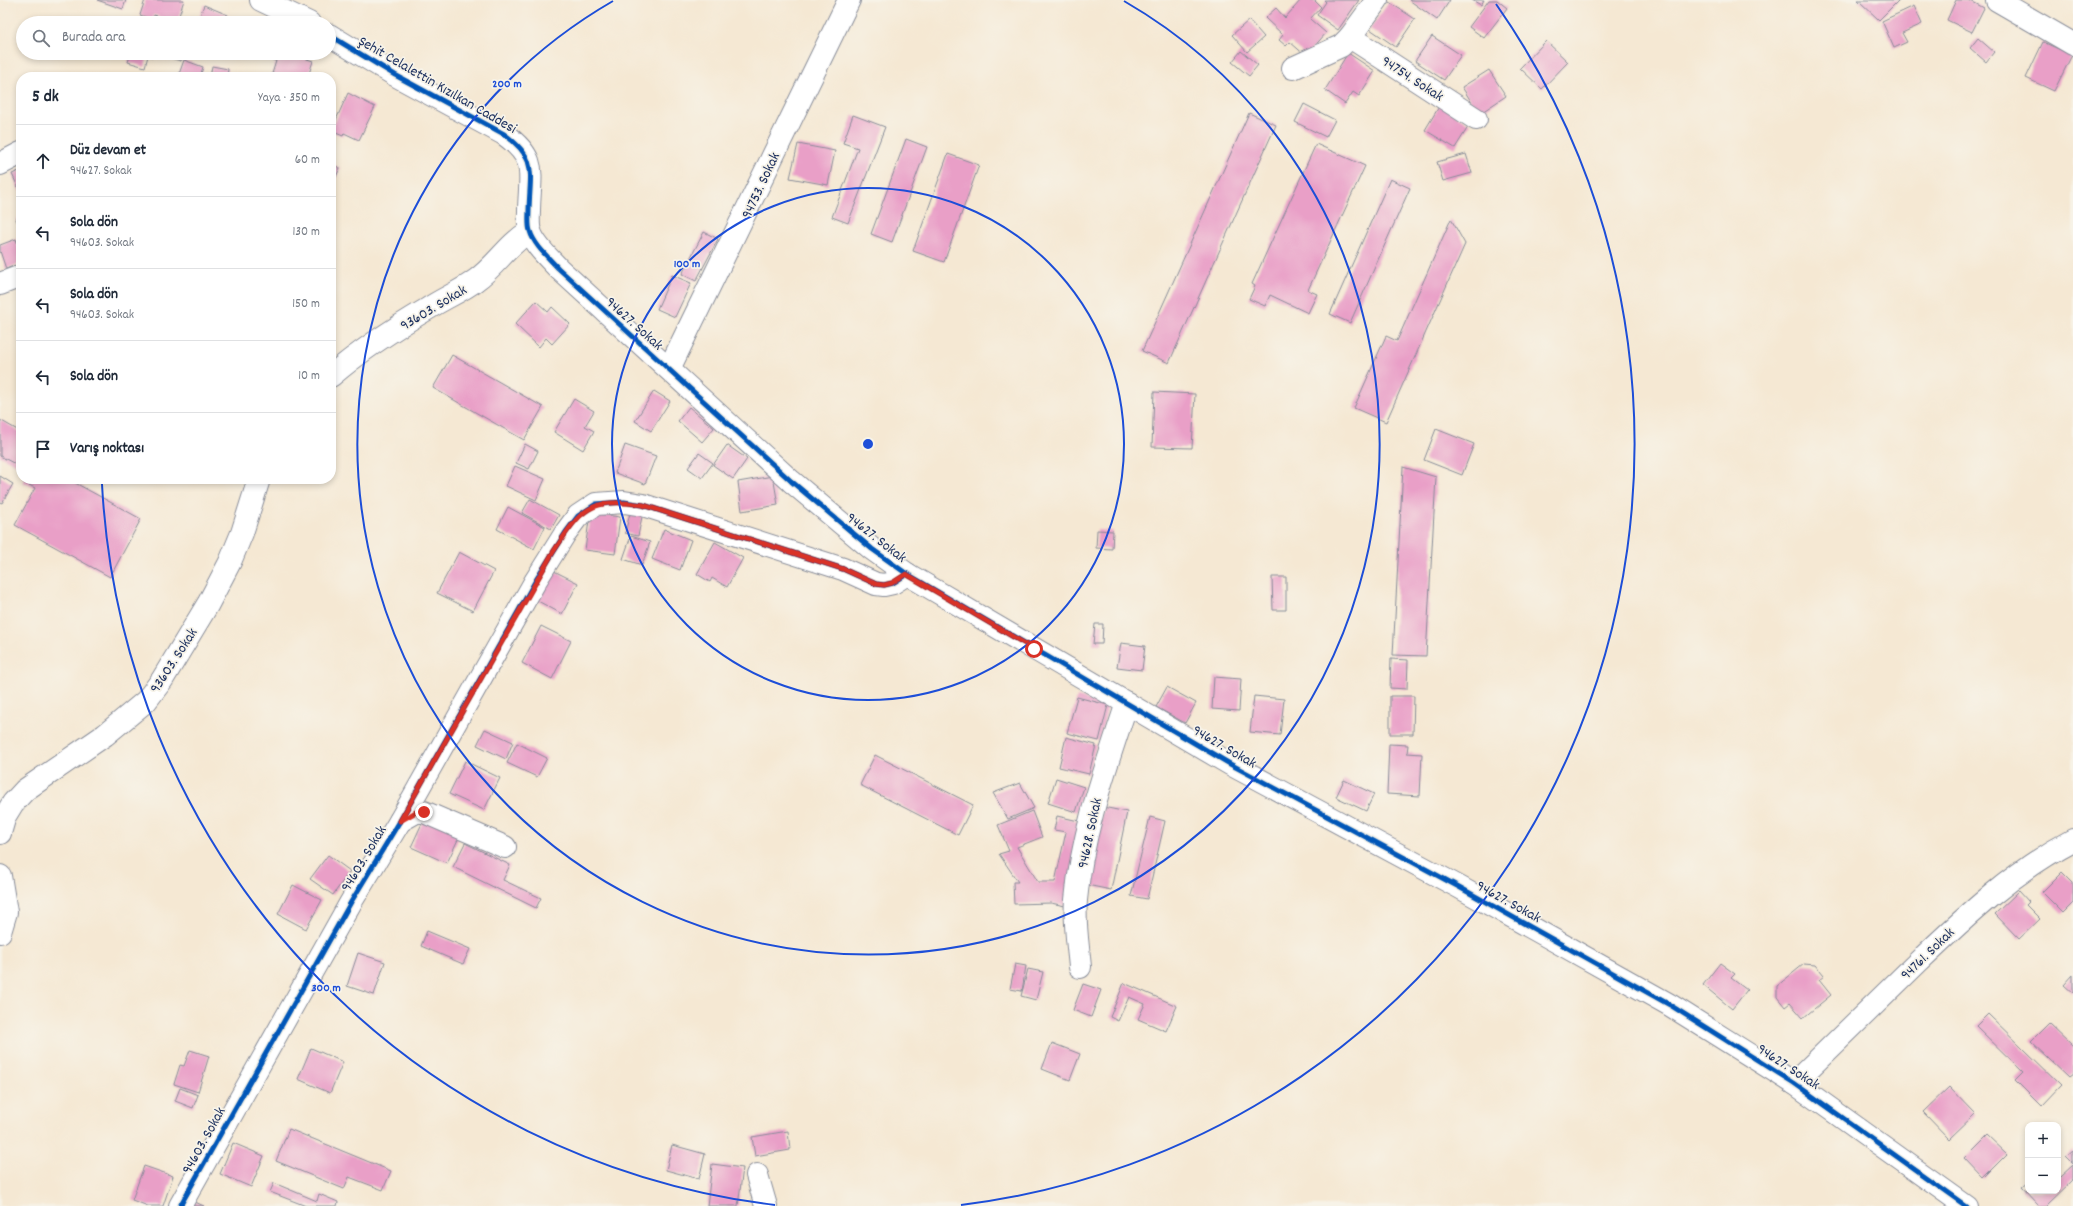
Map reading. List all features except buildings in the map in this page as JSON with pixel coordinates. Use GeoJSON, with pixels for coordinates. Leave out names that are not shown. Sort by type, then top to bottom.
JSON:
{"type":"FeatureCollection","features":[{"type":"Feature","properties":{"kind":"street"},"geometry":{"type":"LineString","coordinates":[[261,0],[294,16]]}},
{"type":"Feature","properties":{"kind":"street","name":"94753. Sokak"},"geometry":{"type":"LineString","coordinates":[[669,369],[849,0]]}},
{"type":"Feature","properties":{"kind":"street"},"geometry":{"type":"LineString","coordinates":[[1294,68],[1327,54],[1350,37],[1376,0]]}},
{"type":"Feature","properties":{"kind":"street"},"geometry":{"type":"LineString","coordinates":[[1997,0],[2073,44]]}},
{"type":"Feature","properties":{"kind":"street","name":"94754. Sokak"},"geometry":{"type":"LineString","coordinates":[[1350,37],[1476,119]]}},
{"type":"Feature","properties":{"kind":"street","name":"Şehit Celalettin Kızılkan Caddesi"},"geometry":{"type":"LineString","coordinates":[[336,39],[395,75],[504,134],[520,146],[528,156],[531,173],[530,231]]}},
{"type":"Feature","properties":{"kind":"street"},"geometry":{"type":"LineString","coordinates":[[0,164],[16,156]]}},
{"type":"Feature","properties":{"kind":"street","name":"94627. Sokak"},"geometry":{"type":"LineString","coordinates":[[530,231],[540,248],[558,268],[791,482],[872,549],[906,574],[1230,764],[1459,887],[1670,1005],[1794,1083],[1966,1206]]}},
{"type":"Feature","properties":{"kind":"street","name":"93603. Sokak"},"geometry":{"type":"LineString","coordinates":[[336,372],[372,345],[429,308],[475,282],[496,263],[517,239],[530,231]]}},
{"type":"Feature","properties":{"kind":"street"},"geometry":{"type":"LineString","coordinates":[[0,284],[16,278]]}},
{"type":"Feature","properties":{"kind":"street","name":"93603. Sokak"},"geometry":{"type":"LineString","coordinates":[[0,833],[5,816],[13,803],[25,790],[111,731],[146,700],[162,680],[208,604],[230,562],[242,533],[257,484]]}},
{"type":"Feature","properties":{"kind":"street","name":"94603. Sokak"},"geometry":{"type":"LineString","coordinates":[[180,1206],[351,902],[400,821],[552,554],[578,516],[596,504],[624,502],[643,505],[843,569],[876,584],[884,585],[892,583],[906,574]]}},
{"type":"Feature","properties":{"kind":"street","name":"94628. Sokak"},"geometry":{"type":"LineString","coordinates":[[1080,967],[1076,918],[1080,874],[1100,786],[1127,703]]}},
{"type":"Feature","properties":{"kind":"street"},"geometry":{"type":"LineString","coordinates":[[400,821],[416,812],[424,812],[505,847]]}},
{"type":"Feature","properties":{"kind":"street","name":"94761. Sokak"},"geometry":{"type":"LineString","coordinates":[[1794,1083],[1938,943],[1995,891],[2073,840]]}},
{"type":"Feature","properties":{"kind":"street"},"geometry":{"type":"LineString","coordinates":[[0,876],[6,912],[0,932]]}},
{"type":"Feature","properties":{"kind":"street"},"geometry":{"type":"LineString","coordinates":[[756,1175],[766,1206]]}},
{"type":"Feature","properties":{"kind":"cycle path"},"geometry":{"type":"LineString","coordinates":[[336,39],[395,75],[504,134],[515,143],[522,151],[530,167],[529,226],[532,236],[542,251],[558,268],[791,481],[872,549],[907,574],[1230,764],[1459,887],[1670,1005],[1794,1083],[1966,1206]]}},
{"type":"Feature","properties":{"kind":"cycle path"},"geometry":{"type":"LineString","coordinates":[[180,1206],[351,902],[400,821],[536,580],[566,532],[578,516],[596,504],[624,502],[643,505],[843,569],[876,584],[884,585],[893,583],[907,574]]}},
{"type":"Feature","properties":{"kind":"route"},"geometry":{"type":"LineString","coordinates":[[424,812],[416,812],[400,821],[552,554],[578,516],[596,504],[624,502],[643,505],[843,569],[876,584],[884,585],[892,583],[906,574],[1034,649]]}}]}
